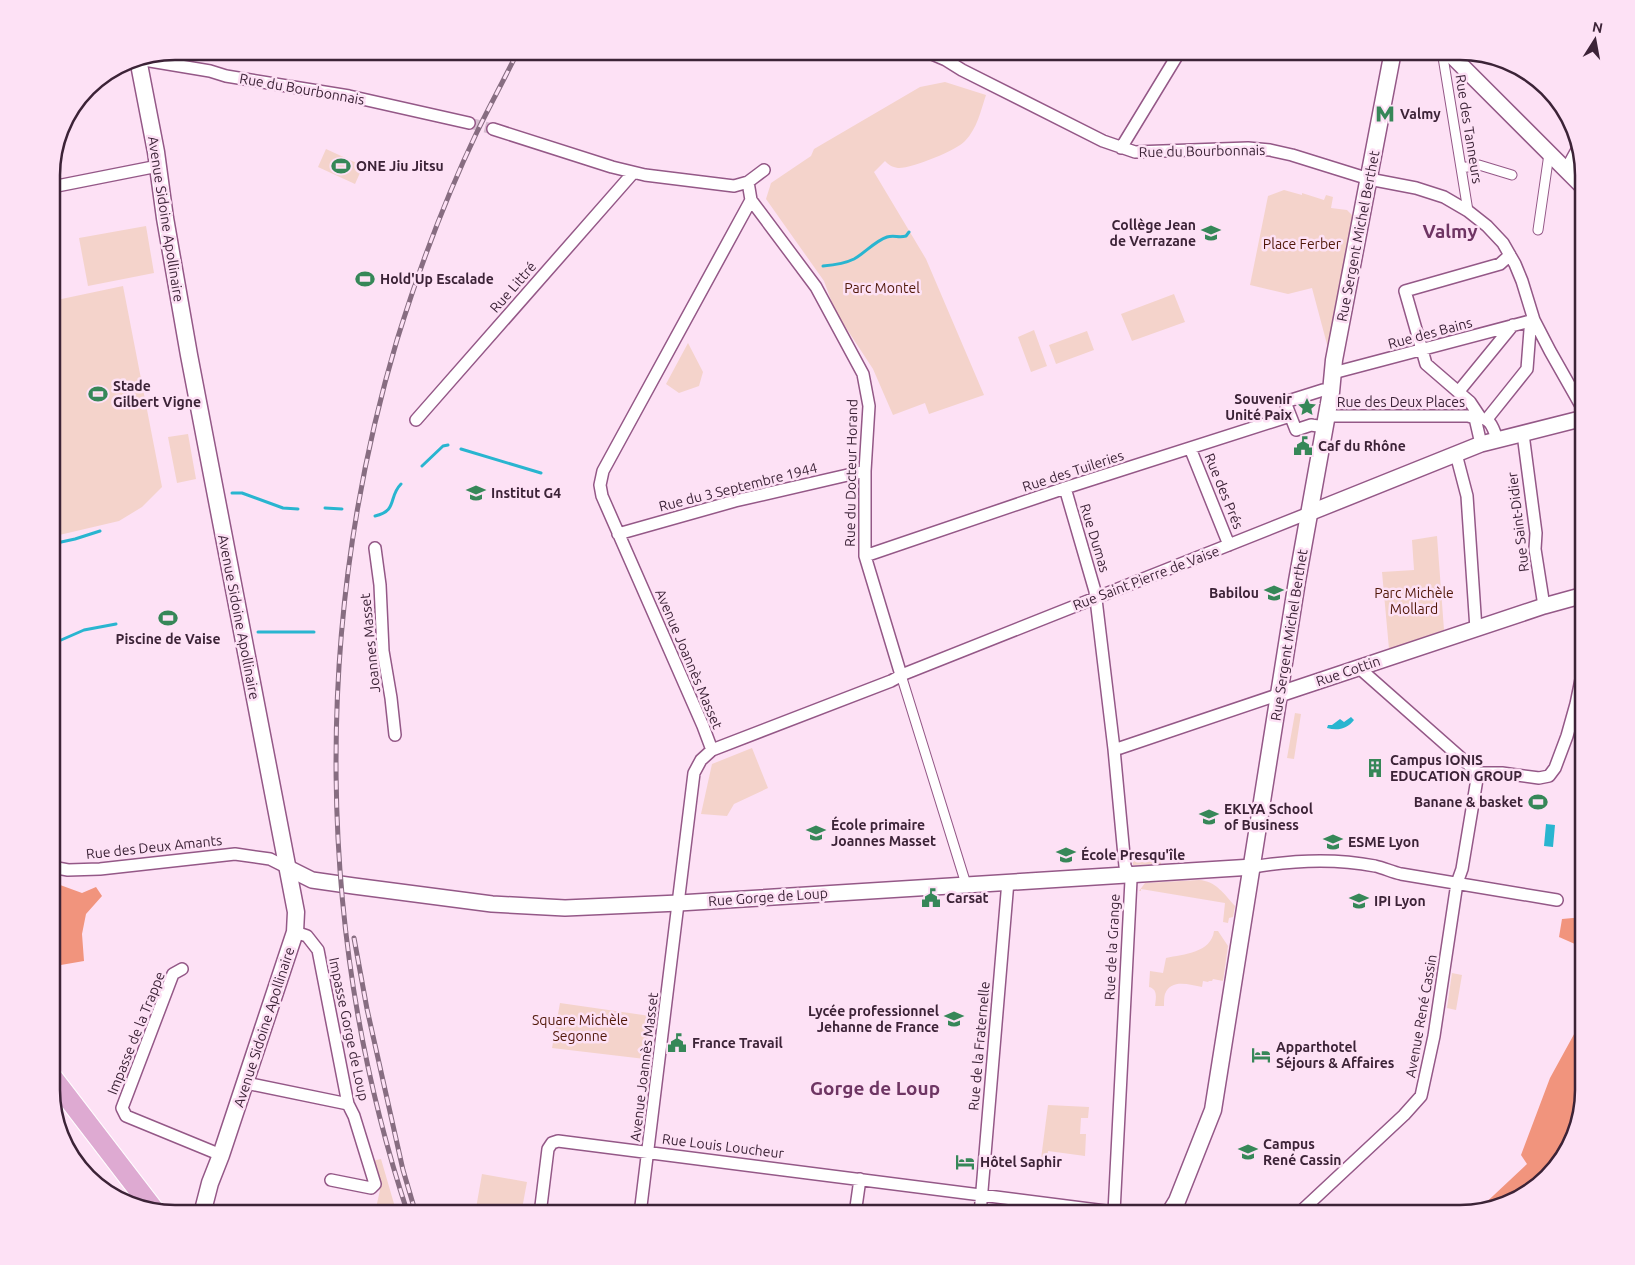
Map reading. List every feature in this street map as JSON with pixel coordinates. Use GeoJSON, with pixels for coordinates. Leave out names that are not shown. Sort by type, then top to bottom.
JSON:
{"type":"FeatureCollection","features":[{"type":"Feature","properties":{"kind":"highway"},"geometry":{"type":"LineString","coordinates":[[60,1087],[148,1202]]}},
{"type":"Feature","properties":{"kind":"highway"},"geometry":{"type":"LineString","coordinates":[[62,1111],[125,1193]]}},
{"type":"Feature","properties":{"kind":"main road","name":"Rue Sergent Michel Berthet"},"geometry":{"type":"LineString","coordinates":[[1175,1205],[1213,1110],[1309,513],[1334,374],[1334,360],[1391,60]]}},
{"type":"Feature","properties":{"kind":"main road","name":"Avenue Sidoine Apollinaire"},"geometry":{"type":"LineString","coordinates":[[138,66],[158,166],[189,355],[296,912],[295,932],[246,1083],[210,1183],[204,1205]]}},
{"type":"Feature","properties":{"kind":"main road","name":"Avenue Sidoine Apollinaire"},"geometry":{"type":"LineString","coordinates":[[212,1205],[219,1162]]}},
{"type":"Feature","properties":{"kind":"street","name":"Rue du Bourbonnais"},"geometry":{"type":"LineString","coordinates":[[953,60],[962,70],[1103,141],[1135,152],[1248,148],[1270,150],[1369,179],[1416,188],[1444,197],[1468,211],[1487,226],[1503,243],[1522,281],[1534,320],[1575,395]]}},
{"type":"Feature","properties":{"kind":"street"},"geometry":{"type":"LineString","coordinates":[[1121,148],[1175,60]]}},
{"type":"Feature","properties":{"kind":"street","name":"Rue des Tanneurs"},"geometry":{"type":"LineString","coordinates":[[1443,60],[1468,211]]}},
{"type":"Feature","properties":{"kind":"street"},"geometry":{"type":"LineString","coordinates":[[1456,60],[1575,179]]}},
{"type":"Feature","properties":{"kind":"street","name":"Rue du Bourbonnais"},"geometry":{"type":"LineString","coordinates":[[154,62],[210,71],[226,76],[349,96],[469,123]]}},
{"type":"Feature","properties":{"kind":"street"},"geometry":{"type":"LineString","coordinates":[[493,129],[633,173],[734,186],[748,182],[764,170]]}},
{"type":"Feature","properties":{"kind":"street"},"geometry":{"type":"LineString","coordinates":[[1538,230],[1549,154]]}},
{"type":"Feature","properties":{"kind":"street"},"geometry":{"type":"LineString","coordinates":[[1566,170],[1574,156]]}},
{"type":"Feature","properties":{"kind":"street"},"geometry":{"type":"LineString","coordinates":[[1461,168],[1479,165],[1512,175]]}},
{"type":"Feature","properties":{"kind":"street"},"geometry":{"type":"LineString","coordinates":[[60,185],[158,166]]}},
{"type":"Feature","properties":{"kind":"street","name":"Rue Littré"},"geometry":{"type":"LineString","coordinates":[[416,420],[633,173]]}},
{"type":"Feature","properties":{"kind":"street"},"geometry":{"type":"LineString","coordinates":[[748,182],[751,200]]}},
{"type":"Feature","properties":{"kind":"street","name":"Rue du Docteur Horand"},"geometry":{"type":"LineString","coordinates":[[751,200],[816,287],[863,374],[869,406],[865,471],[865,556],[966,884]]}},
{"type":"Feature","properties":{"kind":"street","name":"Avenue Joannès Masset"},"geometry":{"type":"LineString","coordinates":[[641,1205],[694,773],[701,760],[712,750],[602,496],[600,484],[603,471],[751,200]]}},
{"type":"Feature","properties":{"kind":"street"},"geometry":{"type":"LineString","coordinates":[[1497,439],[1492,425],[1481,418],[1470,402],[1459,391],[1426,364],[1405,291],[1500,264],[1510,255]]}},
{"type":"Feature","properties":{"kind":"street"},"geometry":{"type":"LineString","coordinates":[[1481,444],[1481,418],[1527,368],[1530,330],[1534,320]]}},
{"type":"Feature","properties":{"kind":"street","name":"Rue des Bains"},"geometry":{"type":"LineString","coordinates":[[1334,374],[1534,320]]}},
{"type":"Feature","properties":{"kind":"street"},"geometry":{"type":"LineString","coordinates":[[1459,391],[1513,325]]}},
{"type":"Feature","properties":{"kind":"street"},"geometry":{"type":"LineString","coordinates":[[1290,416],[1285,402],[1323,390],[1331,392]]}},
{"type":"Feature","properties":{"kind":"street","name":"Rue des Deux Places"},"geometry":{"type":"LineString","coordinates":[[1290,416],[1296,430],[1326,422],[1468,416],[1481,418]]}},
{"type":"Feature","properties":{"kind":"street","name":"Rue des Tuileries"},"geometry":{"type":"LineString","coordinates":[[865,556],[1065,488],[1290,416]]}},
{"type":"Feature","properties":{"kind":"street","name":"Rue Saint Pierre de Vaise"},"geometry":{"type":"LineString","coordinates":[[712,750],[891,681],[901,675],[1229,546],[1481,444],[1575,420]]}},
{"type":"Feature","properties":{"kind":"street","name":"Rue Saint-Didier"},"geometry":{"type":"LineString","coordinates":[[1523,434],[1544,606]]}},
{"type":"Feature","properties":{"kind":"street","name":"Rue des Prés"},"geometry":{"type":"LineString","coordinates":[[1190,448],[1229,546]]}},
{"type":"Feature","properties":{"kind":"street"},"geometry":{"type":"LineString","coordinates":[[1456,454],[1467,496],[1476,629]]}},
{"type":"Feature","properties":{"kind":"street","name":"Rue du 3 Septembre 1944"},"geometry":{"type":"LineString","coordinates":[[618,534],[735,501],[865,471]]}},
{"type":"Feature","properties":{"kind":"street","name":"Rue Dumas"},"geometry":{"type":"LineString","coordinates":[[1065,488],[1096,591],[1096,597]]}},
{"type":"Feature","properties":{"kind":"street","name":"Joannes Masset"},"geometry":{"type":"LineString","coordinates":[[375,548],[380,585],[383,651],[395,735]]}},
{"type":"Feature","properties":{"kind":"street","name":"Rue de la Grange"},"geometry":{"type":"LineString","coordinates":[[1096,597],[1114,749],[1125,866],[1131,880],[1114,1205]]}},
{"type":"Feature","properties":{"kind":"street","name":"Rue Cottin"},"geometry":{"type":"LineString","coordinates":[[1114,749],[1358,667],[1575,597]]}},
{"type":"Feature","properties":{"kind":"street"},"geometry":{"type":"LineString","coordinates":[[1358,667],[1478,773],[1502,773],[1539,778],[1549,776],[1567,736],[1575,703]]}},
{"type":"Feature","properties":{"kind":"street","name":"Avenue René Cassin"},"geometry":{"type":"LineString","coordinates":[[1308,1205],[1422,1096],[1434,1036],[1457,883],[1462,869],[1478,773]]}},
{"type":"Feature","properties":{"kind":"street","name":"Rue des Deux Amants"},"geometry":{"type":"LineString","coordinates":[[60,868],[100,869],[235,854],[270,859],[288,868]]}},
{"type":"Feature","properties":{"kind":"street"},"geometry":{"type":"LineString","coordinates":[[1253,867],[1281,862],[1343,861],[1378,866],[1390,872],[1557,900]]}},
{"type":"Feature","properties":{"kind":"street","name":"Rue Gorge de Loup"},"geometry":{"type":"LineString","coordinates":[[288,868],[312,880],[492,904],[565,908],[679,903],[1253,867]]}},
{"type":"Feature","properties":{"kind":"street","name":"Rue de la Fraternelle"},"geometry":{"type":"LineString","coordinates":[[981,1205],[1008,882]]}},
{"type":"Feature","properties":{"kind":"street","name":"Impasse Gorge de Loup"},"geometry":{"type":"LineString","coordinates":[[295,932],[307,936],[318,950],[348,1104],[354,1116],[376,1184],[371,1188],[331,1180]]}},
{"type":"Feature","properties":{"kind":"street","name":"Impasse de la Trappe"},"geometry":{"type":"LineString","coordinates":[[182,969],[172,974],[122,1112],[126,1116],[219,1162]]}},
{"type":"Feature","properties":{"kind":"street"},"geometry":{"type":"LineString","coordinates":[[246,1083],[348,1104]]}},
{"type":"Feature","properties":{"kind":"street","name":"Rue Louis Loucheur"},"geometry":{"type":"LineString","coordinates":[[541,1205],[548,1149],[552,1143],[558,1141],[1056,1205]]}},
{"type":"Feature","properties":{"kind":"street"},"geometry":{"type":"LineString","coordinates":[[856,1205],[860,1179]]}},
{"type":"Feature","properties":{"kind":"green space","name":"Parc Montel"},"geometry":{"type":"Polygon","coordinates":[[[945,82],[986,95],[973,131],[960,145],[944,154],[923,162],[898,168],[891,166],[885,161],[874,172],[926,259],[984,395],[929,414],[925,403],[893,415],[873,369],[835,311],[824,281],[766,199],[771,183],[811,156],[814,149],[920,87],[945,82]]]}},
{"type":"Feature","properties":{"kind":"green space","name":"ONE Jiu Jitsu"},"geometry":{"type":"Polygon","coordinates":[[[326,149],[363,166],[355,184],[318,167],[326,149]]]}},
{"type":"Feature","properties":{"kind":"green space","name":"Place Ferber"},"geometry":{"type":"Polygon","coordinates":[[[1284,190],[1324,200],[1326,195],[1333,197],[1331,208],[1347,210],[1353,216],[1328,348],[1312,288],[1288,294],[1250,285],[1268,196],[1284,190]]]}},
{"type":"Feature","properties":{"kind":"green space"},"geometry":{"type":"Polygon","coordinates":[[[146,226],[154,273],[88,286],[79,238],[146,226]]]}},
{"type":"Feature","properties":{"kind":"green space","name":"Stade Gilbert Vigne"},"geometry":{"type":"Polygon","coordinates":[[[123,286],[162,487],[142,507],[119,521],[60,535],[60,299],[123,286]]]}},
{"type":"Feature","properties":{"kind":"green space"},"geometry":{"type":"Polygon","coordinates":[[[1174,294],[1185,322],[1132,341],[1121,314],[1174,294]]]}},
{"type":"Feature","properties":{"kind":"green space"},"geometry":{"type":"Polygon","coordinates":[[[1034,330],[1047,366],[1031,372],[1018,337],[1034,330]]]}},
{"type":"Feature","properties":{"kind":"green space"},"geometry":{"type":"Polygon","coordinates":[[[1087,331],[1094,350],[1056,364],[1049,345],[1087,331]]]}},
{"type":"Feature","properties":{"kind":"green space"},"geometry":{"type":"Polygon","coordinates":[[[688,343],[703,372],[699,386],[679,393],[666,384],[688,343]]]}},
{"type":"Feature","properties":{"kind":"green space"},"geometry":{"type":"Polygon","coordinates":[[[188,434],[196,479],[177,483],[168,437],[188,434]]]}},
{"type":"Feature","properties":{"kind":"green space","name":"Parc Michèle Mollard"},"geometry":{"type":"Polygon","coordinates":[[[1437,536],[1444,630],[1389,649],[1382,572],[1414,570],[1412,540],[1437,536]]]}},
{"type":"Feature","properties":{"kind":"green space"},"geometry":{"type":"Polygon","coordinates":[[[1295,713],[1301,714],[1294,759],[1287,758],[1295,713]]]}},
{"type":"Feature","properties":{"kind":"green space"},"geometry":{"type":"Polygon","coordinates":[[[752,748],[768,788],[734,804],[727,816],[701,814],[712,764],[752,748]]]}},
{"type":"Feature","properties":{"kind":"green space"},"geometry":{"type":"Polygon","coordinates":[[[1161,854],[1161,864],[1133,865],[1132,856],[1161,854]]]}},
{"type":"Feature","properties":{"kind":"green space"},"geometry":{"type":"Polygon","coordinates":[[[1199,880],[1215,886],[1235,906],[1233,917],[1229,918],[1228,923],[1223,922],[1225,903],[1141,889],[1139,891],[1145,883],[1199,880]]]}},
{"type":"Feature","properties":{"kind":"green space"},"geometry":{"type":"Polygon","coordinates":[[[1214,931],[1218,931],[1228,946],[1223,981],[1213,979],[1208,982],[1203,981],[1202,987],[1176,984],[1168,989],[1165,994],[1164,1006],[1155,1006],[1155,992],[1149,987],[1150,971],[1163,973],[1166,958],[1188,954],[1202,948],[1208,944],[1214,931]]]}},
{"type":"Feature","properties":{"kind":"green space"},"geometry":{"type":"Polygon","coordinates":[[[1452,973],[1462,975],[1456,1010],[1447,1008],[1452,973]]]}},
{"type":"Feature","properties":{"kind":"green space","name":"Square Michèle Segonne"},"geometry":{"type":"Polygon","coordinates":[[[560,1003],[650,1016],[645,1059],[552,1048],[560,1003]]]}},
{"type":"Feature","properties":{"kind":"green space"},"geometry":{"type":"Polygon","coordinates":[[[1048,1105],[1089,1107],[1088,1118],[1081,1118],[1080,1134],[1086,1134],[1085,1156],[1048,1151],[1047,1159],[1041,1159],[1048,1105]]]}},
{"type":"Feature","properties":{"kind":"green space"},"geometry":{"type":"Polygon","coordinates":[[[381,1159],[394,1205],[377,1205],[380,1190],[372,1161],[381,1159]]]}},
{"type":"Feature","properties":{"kind":"green space"},"geometry":{"type":"Polygon","coordinates":[[[482,1174],[527,1182],[523,1205],[477,1205],[482,1174]]]}},
{"type":"Feature","properties":{"kind":"shaded area"},"geometry":{"type":"Polygon","coordinates":[[[60,885],[82,893],[96,887],[102,896],[86,914],[82,934],[84,961],[60,965],[60,885]]]}},
{"type":"Feature","properties":{"kind":"shaded area"},"geometry":{"type":"Polygon","coordinates":[[[1575,918],[1575,944],[1559,937],[1562,919],[1575,918]]]}},
{"type":"Feature","properties":{"kind":"shaded area"},"geometry":{"type":"Polygon","coordinates":[[[1575,1032],[1575,1098],[1569,1127],[1560,1148],[1541,1171],[1524,1186],[1487,1202],[1527,1164],[1521,1155],[1550,1078],[1575,1032]]]}},
{"type":"Feature","properties":{"kind":"water"},"geometry":{"type":"Polygon","coordinates":[[[1351,717],[1354,720],[1345,727],[1339,729],[1327,728],[1328,725],[1332,725],[1340,719],[1344,722],[1351,717]]]}},
{"type":"Feature","properties":{"kind":"water"},"geometry":{"type":"Polygon","coordinates":[[[1546,824],[1555,825],[1553,847],[1544,846],[1546,824]]]}},
{"type":"Feature","properties":{"kind":"waterway"},"geometry":{"type":"LineString","coordinates":[[823,266],[850,261],[883,239],[890,236],[906,236],[909,232]]}},
{"type":"Feature","properties":{"kind":"waterway"},"geometry":{"type":"LineString","coordinates":[[422,466],[443,446],[448,445]]}},
{"type":"Feature","properties":{"kind":"waterway"},"geometry":{"type":"LineString","coordinates":[[461,449],[541,473]]}},
{"type":"Feature","properties":{"kind":"waterway"},"geometry":{"type":"LineString","coordinates":[[375,516],[387,511],[401,484]]}},
{"type":"Feature","properties":{"kind":"waterway"},"geometry":{"type":"LineString","coordinates":[[232,493],[242,493],[283,508],[298,509]]}},
{"type":"Feature","properties":{"kind":"waterway"},"geometry":{"type":"LineString","coordinates":[[325,508],[342,509]]}},
{"type":"Feature","properties":{"kind":"waterway"},"geometry":{"type":"LineString","coordinates":[[60,542],[100,531]]}},
{"type":"Feature","properties":{"kind":"waterway"},"geometry":{"type":"LineString","coordinates":[[60,640],[84,630],[116,624]]}},
{"type":"Feature","properties":{"kind":"waterway"},"geometry":{"type":"LineString","coordinates":[[258,632],[314,632]]}},
{"type":"Feature","properties":{"kind":"tunnel"},"geometry":{"type":"LineString","coordinates":[[469,123],[493,129]]}},
{"type":"Feature","properties":{"kind":"railway"},"geometry":{"type":"LineString","coordinates":[[405,1205],[377,1107],[355,999],[342,889],[336,778],[339,667],[350,556],[370,447],[397,340],[414,287],[443,209],[477,132],[513,60]]}},
{"type":"Feature","properties":{"kind":"railway"},"geometry":{"type":"LineString","coordinates":[[354,938],[367,1009],[403,1170],[413,1205]]}},
{"type":"Feature","properties":{"kind":"place","name":"Valmy"},"geometry":{"type":"Point","coordinates":[1385,114]}},
{"type":"Feature","properties":{"kind":"place","name":"ONE Jiu Jitsu"},"geometry":{"type":"Point","coordinates":[341,166]}},
{"type":"Feature","properties":{"kind":"place","name":"Collège Jean de Verrazane"},"geometry":{"type":"Point","coordinates":[1211,233]}},
{"type":"Feature","properties":{"kind":"place","name":"Hold'Up Escalade"},"geometry":{"type":"Point","coordinates":[365,279]}},
{"type":"Feature","properties":{"kind":"place","name":"Stade Gilbert Vigne"},"geometry":{"type":"Point","coordinates":[98,394]}},
{"type":"Feature","properties":{"kind":"place","name":"Souvenir Unité Paix"},"geometry":{"type":"Point","coordinates":[1307,407]}},
{"type":"Feature","properties":{"kind":"place","name":"Caf du Rhône"},"geometry":{"type":"Point","coordinates":[1303,446]}},
{"type":"Feature","properties":{"kind":"place","name":"Institut G4"},"geometry":{"type":"Point","coordinates":[476,493]}},
{"type":"Feature","properties":{"kind":"place","name":"Babilou"},"geometry":{"type":"Point","coordinates":[1274,593]}},
{"type":"Feature","properties":{"kind":"place","name":"Piscine de Vaise"},"geometry":{"type":"Point","coordinates":[168,618]}},
{"type":"Feature","properties":{"kind":"place","name":"Campus IONIS EDUCATION GROUP"},"geometry":{"type":"Point","coordinates":[1375,768]}},
{"type":"Feature","properties":{"kind":"place","name":"Banane & basket"},"geometry":{"type":"Point","coordinates":[1538,802]}},
{"type":"Feature","properties":{"kind":"place","name":"EKLYA School of Business"},"geometry":{"type":"Point","coordinates":[1209,817]}},
{"type":"Feature","properties":{"kind":"place","name":"École primaire Joannes Masset"},"geometry":{"type":"Point","coordinates":[816,833]}},
{"type":"Feature","properties":{"kind":"place","name":"ESME Lyon"},"geometry":{"type":"Point","coordinates":[1333,842]}},
{"type":"Feature","properties":{"kind":"place","name":"École Presqu'île"},"geometry":{"type":"Point","coordinates":[1066,855]}},
{"type":"Feature","properties":{"kind":"place","name":"Carsat"},"geometry":{"type":"Point","coordinates":[931,898]}},
{"type":"Feature","properties":{"kind":"place","name":"IPI Lyon"},"geometry":{"type":"Point","coordinates":[1359,901]}},
{"type":"Feature","properties":{"kind":"place","name":"Lycée professionnel Jehanne de France"},"geometry":{"type":"Point","coordinates":[954,1019]}},
{"type":"Feature","properties":{"kind":"place","name":"France Travail"},"geometry":{"type":"Point","coordinates":[677,1043]}},
{"type":"Feature","properties":{"kind":"place","name":"Apparthotel Séjours & Affaires"},"geometry":{"type":"Point","coordinates":[1261,1055]}},
{"type":"Feature","properties":{"kind":"place","name":"Campus René Cassin"},"geometry":{"type":"Point","coordinates":[1248,1152]}},
{"type":"Feature","properties":{"kind":"place","name":"Hôtel Saphir"},"geometry":{"type":"Point","coordinates":[965,1162]}},
{"type":"Feature","properties":{"kind":"district","name":"Valmy"},"geometry":{"type":"Point","coordinates":[1450,231]}},
{"type":"Feature","properties":{"kind":"district","name":"Gorge de Loup"},"geometry":{"type":"Point","coordinates":[875,1088]}}]}
